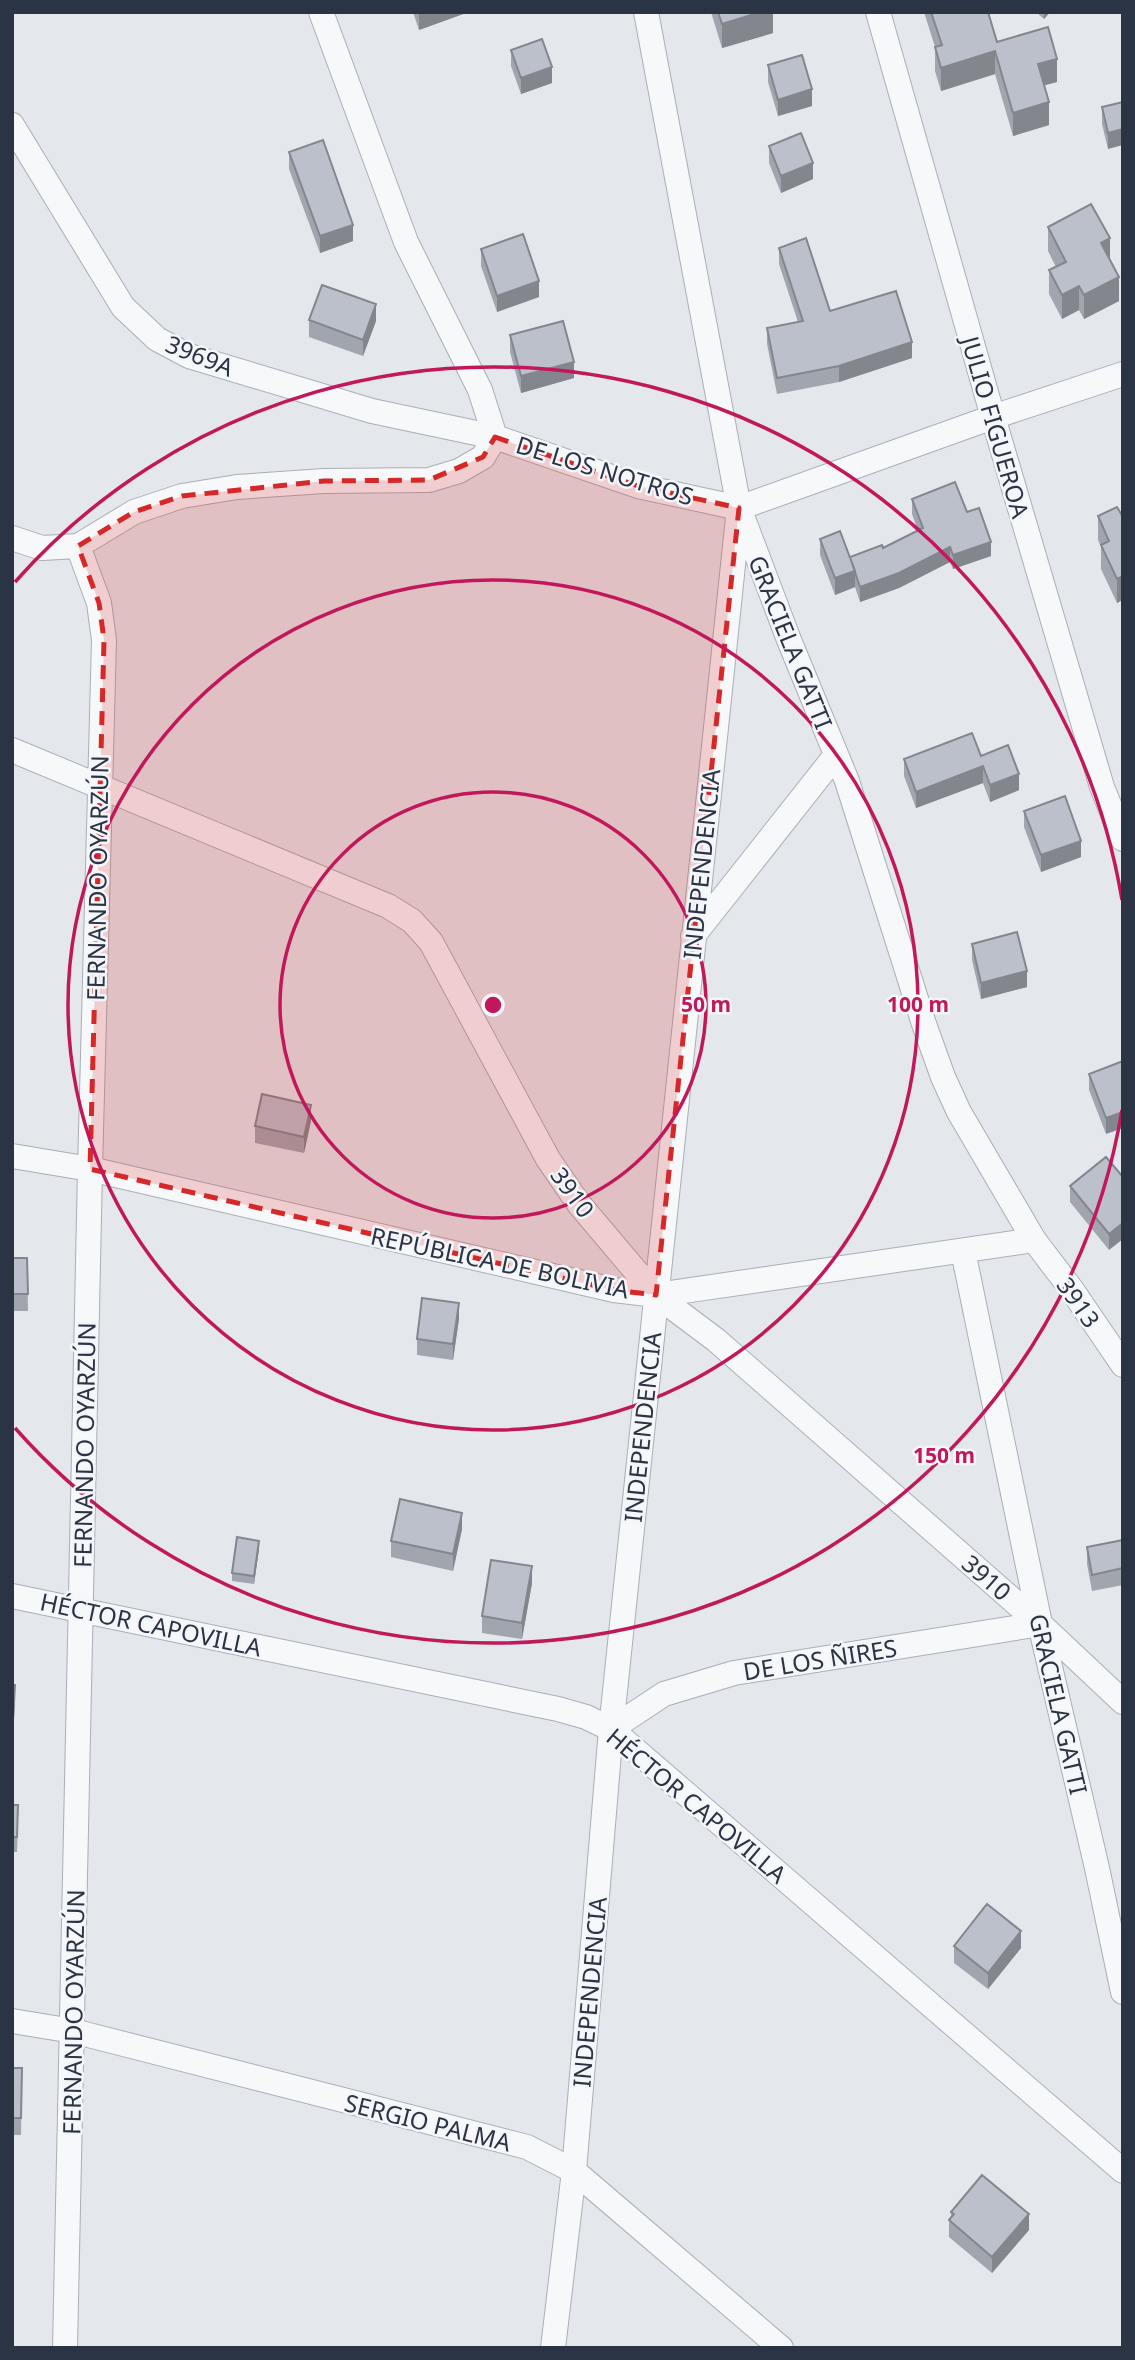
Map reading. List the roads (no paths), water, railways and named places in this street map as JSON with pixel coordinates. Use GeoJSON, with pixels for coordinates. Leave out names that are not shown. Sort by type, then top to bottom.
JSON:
{"type":"FeatureCollection","features":[{"type":"Feature","properties":{"kind":"street"},"geometry":{"type":"LineString","coordinates":[[321,12],[406,243],[480,390],[495,436]]}},
{"type":"Feature","properties":{"kind":"street","name":"GRACIELA GATTI"},"geometry":{"type":"LineString","coordinates":[[646,12],[739,508],[847,781],[923,1024],[943,1077],[959,1112],[1034,1240]]}},
{"type":"Feature","properties":{"kind":"street","name":"JULIO FIGUEROA"},"geometry":{"type":"LineString","coordinates":[[878,12],[1102,787],[1123,839]]}},
{"type":"Feature","properties":{"kind":"street","name":"3969A"},"geometry":{"type":"LineString","coordinates":[[12,125],[123,307],[157,339],[189,356],[372,411],[495,436]]}},
{"type":"Feature","properties":{"kind":"street"},"geometry":{"type":"LineString","coordinates":[[739,508],[993,417],[1123,374]]}},
{"type":"Feature","properties":{"kind":"street","name":"DE LOS NOTROS"},"geometry":{"type":"LineString","coordinates":[[12,538],[42,548],[78,546],[134,512],[182,496],[237,487],[324,481],[429,480],[459,471],[483,457],[495,436],[638,486],[739,508]]}},
{"type":"Feature","properties":{"kind":"street","name":"INDEPENDENCIA"},"geometry":{"type":"LineString","coordinates":[[553,2348],[574,2171],[611,1729],[739,508]]}},
{"type":"Feature","properties":{"kind":"street","name":"FERNANDO OYARZÚN"},"geometry":{"type":"LineString","coordinates":[[65,2348],[104,640],[99,603],[78,546]]}},
{"type":"Feature","properties":{"kind":"street","name":"3910"},"geometry":{"type":"LineString","coordinates":[[12,750],[388,906],[412,921],[431,942],[548,1159],[579,1204],[656,1295],[716,1340],[1040,1624],[1123,1702]]}},
{"type":"Feature","properties":{"kind":"street"},"geometry":{"type":"LineString","coordinates":[[693,937],[836,755]]}},
{"type":"Feature","properties":{"kind":"street","name":"REPÚBLICA DE BOLIVIA"},"geometry":{"type":"LineString","coordinates":[[12,1156],[90,1169],[614,1290],[656,1295],[1034,1240]]}},
{"type":"Feature","properties":{"kind":"street","name":"3913"},"geometry":{"type":"LineString","coordinates":[[1034,1240],[1123,1365]]}},
{"type":"Feature","properties":{"kind":"street","name":"GRACIELA GATTI"},"geometry":{"type":"LineString","coordinates":[[963,1251],[1040,1624],[1123,1992]]}},
{"type":"Feature","properties":{"kind":"street","name":"HÉCTOR CAPOVILLA"},"geometry":{"type":"LineString","coordinates":[[12,1596],[558,1709],[586,1717],[611,1729],[1123,2171]]}},
{"type":"Feature","properties":{"kind":"street","name":"DE LOS ÑIRES"},"geometry":{"type":"LineString","coordinates":[[611,1729],[664,1694],[734,1672],[1040,1624]]}},
{"type":"Feature","properties":{"kind":"street","name":"SERGIO PALMA"},"geometry":{"type":"LineString","coordinates":[[12,2021],[73,2031],[527,2147],[574,2171],[781,2348]]}}]}
